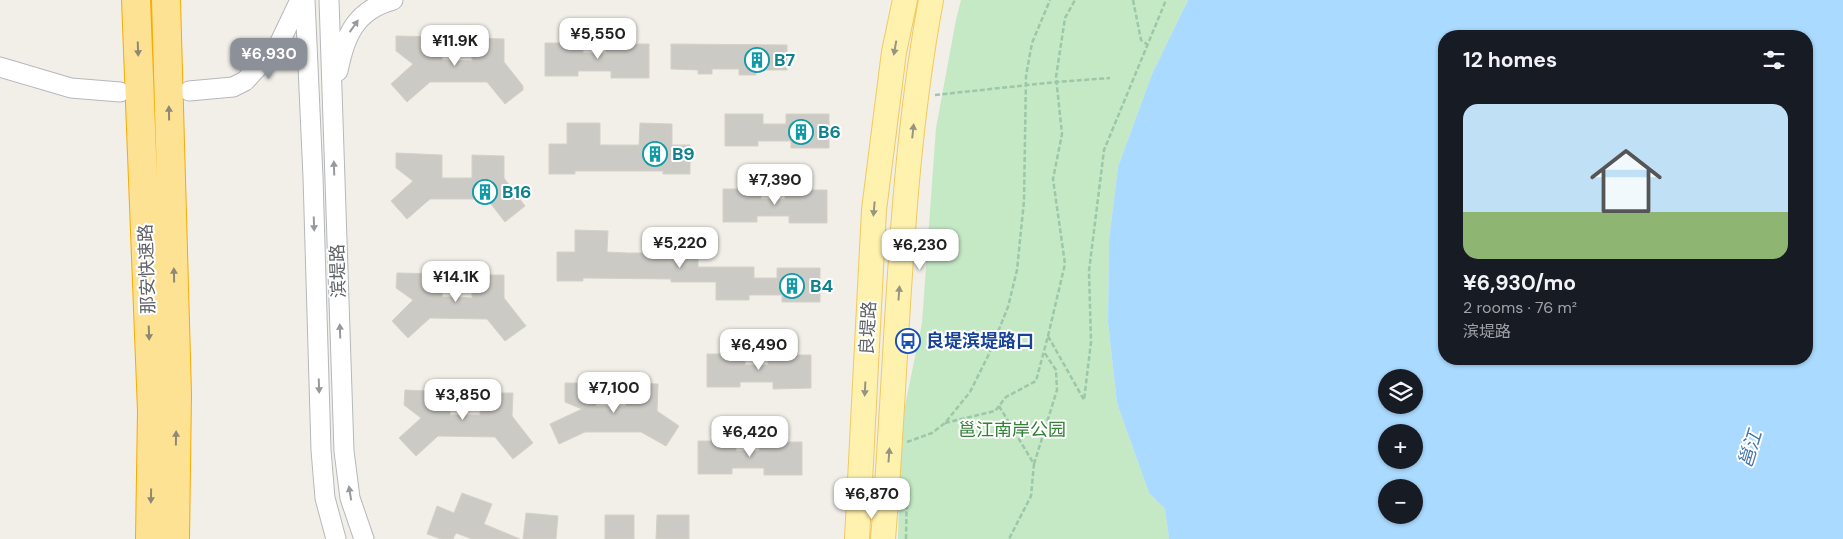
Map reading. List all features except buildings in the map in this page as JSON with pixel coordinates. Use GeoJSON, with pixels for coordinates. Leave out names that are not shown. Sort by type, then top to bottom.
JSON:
{"type":"FeatureCollection","features":[{"type":"Feature","properties":{"kind":"highway","name":"那安快速路"},"geometry":{"type":"LineString","coordinates":[[136,0],[152,411],[150,539]]}},
{"type":"Feature","properties":{"kind":"highway","name":"那安快速路"},"geometry":{"type":"LineString","coordinates":[[166,0],[177,394],[175,539]]}},
{"type":"Feature","properties":{"kind":"main road","name":"良堤路"},"geometry":{"type":"LineString","coordinates":[[857,539],[874,210],[894,52],[904,0]]}},
{"type":"Feature","properties":{"kind":"main road","name":"良堤路"},"geometry":{"type":"LineString","coordinates":[[883,539],[904,213],[920,58],[931,0]]}},
{"type":"Feature","properties":{"kind":"main road"},"geometry":{"type":"LineString","coordinates":[[860,500],[886,502]]}},
{"type":"Feature","properties":{"kind":"street"},"geometry":{"type":"LineString","coordinates":[[189,91],[233,87],[245,80],[279,44],[300,0]]}},
{"type":"Feature","properties":{"kind":"street","name":"滨堤路"},"geometry":{"type":"LineString","coordinates":[[305,0],[321,450],[325,498],[336,539]]}},
{"type":"Feature","properties":{"kind":"street","name":"滨堤路"},"geometry":{"type":"LineString","coordinates":[[329,0],[344,451],[350,498],[364,539]]}},
{"type":"Feature","properties":{"kind":"street"},"geometry":{"type":"LineString","coordinates":[[310,106],[332,106],[342,48],[349,34],[358,20],[370,10],[393,0]]}},
{"type":"Feature","properties":{"kind":"street"},"geometry":{"type":"LineString","coordinates":[[0,68],[72,88],[120,92]]}},
{"type":"Feature","properties":{"kind":"street"},"geometry":{"type":"LineString","coordinates":[[845,539],[860,500]]}},
{"type":"Feature","properties":{"kind":"path"},"geometry":{"type":"LineString","coordinates":[[907,451],[907,442],[932,433],[945,423],[970,392],[989,354],[1008,307],[1017,270],[1024,200],[1026,76],[1032,43],[1050,0]]}},
{"type":"Feature","properties":{"kind":"path"},"geometry":{"type":"LineString","coordinates":[[945,423],[995,411],[1006,397],[1036,382],[1065,264],[1053,179],[1062,134],[1056,82],[1065,18],[1075,0]]}},
{"type":"Feature","properties":{"kind":"path"},"geometry":{"type":"LineString","coordinates":[[1133,0],[1141,40],[1148,45]]}},
{"type":"Feature","properties":{"kind":"path"},"geometry":{"type":"LineString","coordinates":[[1048,336],[1084,400],[1091,342],[1089,272],[1104,150],[1166,0]]}},
{"type":"Feature","properties":{"kind":"path"},"geometry":{"type":"LineString","coordinates":[[926,96],[1110,78]]}},
{"type":"Feature","properties":{"kind":"path"},"geometry":{"type":"LineString","coordinates":[[1009,539],[1031,496],[1034,464],[1057,390],[1056,370],[1044,351]]}},
{"type":"Feature","properties":{"kind":"path"},"geometry":{"type":"LineString","coordinates":[[1000,406],[1034,464]]}},
{"type":"Feature","properties":{"kind":"path"},"geometry":{"type":"LineString","coordinates":[[906,539],[907,480]]}},
{"type":"Feature","properties":{"kind":"green space","name":"邕江南岸公园"},"geometry":{"type":"Polygon","coordinates":[[[961,0],[1188,0],[1152,74],[1118,167],[1109,240],[1108,322],[1117,403],[1149,493],[1165,509],[1169,539],[898,539],[901,425],[922,323],[936,128],[961,0]]]}},
{"type":"Feature","properties":{"kind":"water","name":"邕江"},"geometry":{"type":"Polygon","coordinates":[[[1188,0],[1843,0],[1843,539],[1169,539],[1165,509],[1149,493],[1117,403],[1108,322],[1109,240],[1118,167],[1152,74],[1188,0]]]}},
{"type":"Feature","properties":{"kind":"place","name":"B7"},"geometry":{"type":"Point","coordinates":[757,60]}},
{"type":"Feature","properties":{"kind":"place","name":"B6"},"geometry":{"type":"Point","coordinates":[801,132]}},
{"type":"Feature","properties":{"kind":"place","name":"B9"},"geometry":{"type":"Point","coordinates":[655,154]}},
{"type":"Feature","properties":{"kind":"place","name":"B16"},"geometry":{"type":"Point","coordinates":[485,192]}},
{"type":"Feature","properties":{"kind":"place","name":"B4"},"geometry":{"type":"Point","coordinates":[792,286]}},
{"type":"Feature","properties":{"kind":"place","name":"良堤滨堤路口"},"geometry":{"type":"Point","coordinates":[908,341]}}]}
